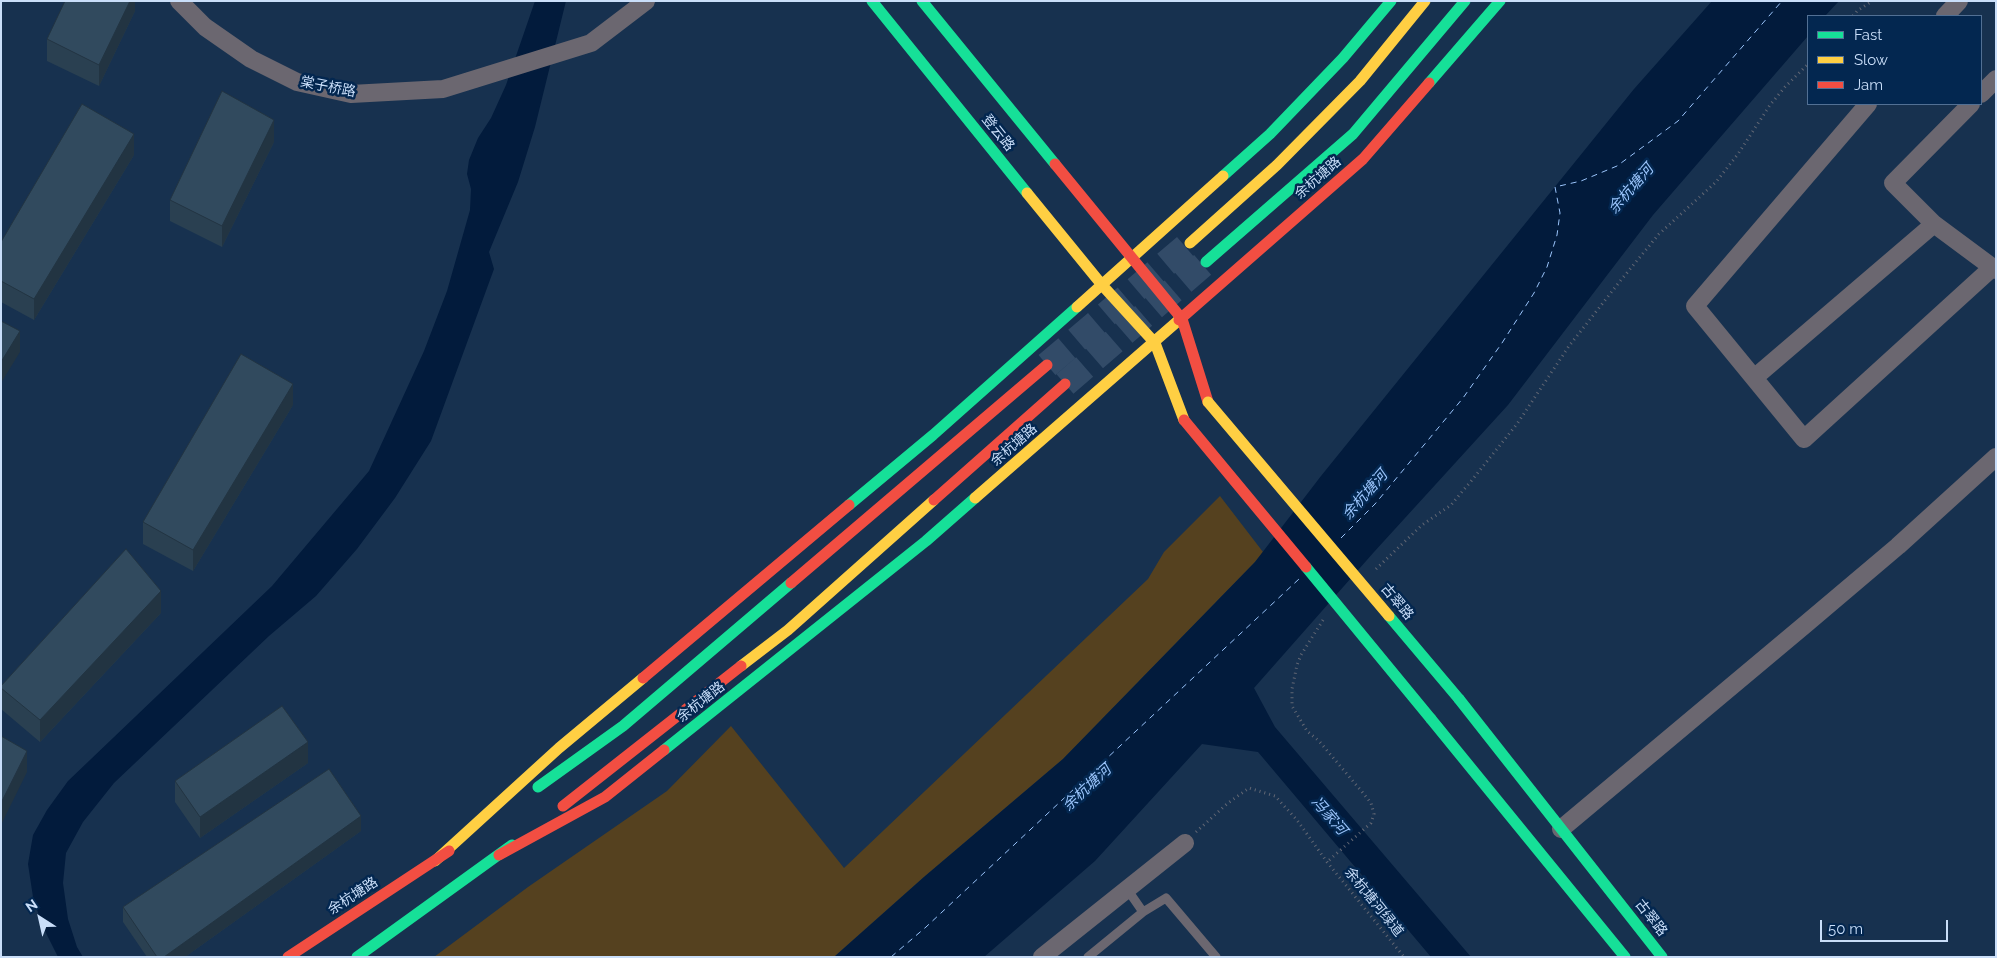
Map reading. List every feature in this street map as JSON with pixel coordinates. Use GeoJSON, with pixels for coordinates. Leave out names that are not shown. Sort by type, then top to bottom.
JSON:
{"type":"FeatureCollection","features":[{"type":"Feature","properties":{"kind":"main road","name":"登云路"},"geometry":{"type":"LineString","coordinates":[[872,1],[1102,284]]}},
{"type":"Feature","properties":{"kind":"main road","name":"登云路"},"geometry":{"type":"LineString","coordinates":[[922,1],[1131,258]]}},
{"type":"Feature","properties":{"kind":"main road","name":"余杭塘路"},"geometry":{"type":"LineString","coordinates":[[435,861],[559,748],[933,435],[1270,134],[1343,58],[1391,1]]}},
{"type":"Feature","properties":{"kind":"main road"},"geometry":{"type":"LineString","coordinates":[[1190,243],[1277,166],[1360,81],[1425,1]]}},
{"type":"Feature","properties":{"kind":"main road","name":"余杭塘路"},"geometry":{"type":"LineString","coordinates":[[1206,262],[1353,134],[1465,1]]}},
{"type":"Feature","properties":{"kind":"main road","name":"余杭塘路"},"geometry":{"type":"LineString","coordinates":[[499,855],[605,797],[926,541],[1155,343],[1363,159],[1500,1]]}},
{"type":"Feature","properties":{"kind":"main road","name":"古翠路"},"geometry":{"type":"LineString","coordinates":[[1131,258],[1182,319],[1208,402],[1459,698],[1662,957]]}},
{"type":"Feature","properties":{"kind":"main road"},"geometry":{"type":"LineString","coordinates":[[1102,284],[1155,343],[1184,420],[1625,957]]}},
{"type":"Feature","properties":{"kind":"main road"},"geometry":{"type":"LineString","coordinates":[[529,794],[623,726],[1047,365]]}},
{"type":"Feature","properties":{"kind":"main road","name":"余杭塘路"},"geometry":{"type":"LineString","coordinates":[[357,957],[499,855],[788,630],[1066,384]]}},
{"type":"Feature","properties":{"kind":"main road","name":"余杭塘路"},"geometry":{"type":"LineString","coordinates":[[288,957],[435,861],[513,805]]}},
{"type":"Feature","properties":{"kind":"street","name":"棠子桥路"},"geometry":{"type":"LineString","coordinates":[[179,1],[205,27],[251,59],[297,82],[352,94],[443,90],[591,43],[646,1]]}},
{"type":"Feature","properties":{"kind":"street"},"geometry":{"type":"LineString","coordinates":[[1946,15],[1959,1]]}},
{"type":"Feature","properties":{"kind":"street"},"geometry":{"type":"LineString","coordinates":[[1982,93],[1996,79]]}},
{"type":"Feature","properties":{"kind":"street"},"geometry":{"type":"LineString","coordinates":[[1867,105],[1695,306],[1804,439],[1994,268],[1934,224],[1893,182],[1970,105]]}},
{"type":"Feature","properties":{"kind":"street"},"geometry":{"type":"LineString","coordinates":[[1754,378],[1934,224]]}},
{"type":"Feature","properties":{"kind":"street"},"geometry":{"type":"LineString","coordinates":[[1561,829],[1898,546],[1996,457]]}},
{"type":"Feature","properties":{"kind":"street"},"geometry":{"type":"LineString","coordinates":[[1042,957],[1185,843]]}},
{"type":"Feature","properties":{"kind":"lane"},"geometry":{"type":"LineString","coordinates":[[1127,889],[1143,912]]}},
{"type":"Feature","properties":{"kind":"lane"},"geometry":{"type":"LineString","coordinates":[[1088,957],[1143,912],[1166,898],[1216,957]]}},
{"type":"Feature","properties":{"kind":"path"},"geometry":{"type":"LineString","coordinates":[[1854,15],[1872,1]]}},
{"type":"Feature","properties":{"kind":"path"},"geometry":{"type":"LineString","coordinates":[[1372,573],[1422,525],[1451,505],[1517,424],[1569,346],[1621,280],[1659,234],[1716,182],[1738,154],[1770,105],[1807,65]]}},
{"type":"Feature","properties":{"kind":"path"},"geometry":{"type":"LineString","coordinates":[[1327,862],[1371,824],[1374,814],[1370,803],[1320,741],[1307,731],[1292,706],[1292,689],[1301,655],[1322,621],[1329,614]]}},
{"type":"Feature","properties":{"kind":"path","name":"余杭塘河绿道"},"geometry":{"type":"LineString","coordinates":[[1185,843],[1228,803],[1249,788],[1275,796],[1297,820],[1327,862],[1404,957]]}},
{"type":"Feature","properties":{"kind":"shaded area"},"geometry":{"type":"Polygon","coordinates":[[[1220,496],[1263,552],[1255,562],[1063,759],[924,877],[834,957],[434,957],[528,887],[667,791],[731,726],[844,868],[1148,579],[1164,552],[1220,496]]]}},
{"type":"Feature","properties":{"kind":"water"},"geometry":{"type":"Polygon","coordinates":[[[535,1],[566,1],[535,127],[518,182],[489,252],[494,269],[431,441],[395,498],[357,549],[316,596],[269,636],[114,783],[83,822],[66,853],[63,883],[68,919],[77,947],[83,957],[58,957],[42,925],[33,897],[28,864],[33,835],[47,810],[68,781],[272,586],[369,471],[424,351],[447,291],[470,210],[471,189],[467,174],[469,160],[478,138],[491,118],[506,85],[535,1]]]}},
{"type":"Feature","properties":{"kind":"water"},"geometry":{"type":"Polygon","coordinates":[[[1712,1],[1839,1],[1826,15],[1807,15],[1807,37],[1653,215],[1508,405],[1374,552],[1254,688],[1275,727],[1471,957],[1431,957],[1258,752],[1202,744],[1095,861],[984,957],[834,957],[924,877],[1063,759],[1255,562],[1321,476],[1634,89],[1712,1]]]}},
{"type":"Feature","properties":{"kind":"building"},"geometry":{"type":"Polygon","coordinates":[[[65,1],[130,1],[99,65],[47,39],[65,1]]]}},
{"type":"Feature","properties":{"kind":"building"},"geometry":{"type":"Polygon","coordinates":[[[222,91],[274,120],[222,226],[170,200],[222,91]]]}},
{"type":"Feature","properties":{"kind":"building"},"geometry":{"type":"Polygon","coordinates":[[[82,104],[134,134],[34,299],[1,281],[1,242],[82,104]]]}},
{"type":"Feature","properties":{"kind":"building"},"geometry":{"type":"Polygon","coordinates":[[[1,321],[20,331],[1,362],[1,321]]]}},
{"type":"Feature","properties":{"kind":"building"},"geometry":{"type":"Polygon","coordinates":[[[241,354],[293,384],[193,550],[143,522],[241,354]]]}},
{"type":"Feature","properties":{"kind":"building"},"geometry":{"type":"Polygon","coordinates":[[[126,549],[161,591],[40,720],[1,688],[1,686],[126,549]]]}},
{"type":"Feature","properties":{"kind":"building"},"geometry":{"type":"Polygon","coordinates":[[[282,706],[308,742],[200,817],[175,781],[282,706]]]}},
{"type":"Feature","properties":{"kind":"building"},"geometry":{"type":"Polygon","coordinates":[[[1,736],[27,751],[1,803],[1,736]]]}},
{"type":"Feature","properties":{"kind":"building"},"geometry":{"type":"Polygon","coordinates":[[[329,769],[361,816],[164,957],[157,957],[123,907],[329,769]]]}},
{"type":"Feature","properties":{"kind":"ferry route"},"geometry":{"type":"LineString","coordinates":[[1341,538],[1375,504],[1463,398],[1534,293],[1547,267],[1557,235],[1560,213],[1555,187],[1581,181],[1617,166],[1678,121],[1782,1]]}},
{"type":"Feature","properties":{"kind":"ferry route"},"geometry":{"type":"LineString","coordinates":[[891,957],[926,927],[1299,579]]}},
{"type":"Feature","properties":{"kind":"tunnel"},"geometry":{"type":"LineString","coordinates":[[1047,365],[1190,243]]}},
{"type":"Feature","properties":{"kind":"tunnel"},"geometry":{"type":"LineString","coordinates":[[1065,384],[1206,262]]}},
{"type":"Feature","properties":{"kind":"traffic: fast"},"geometry":{"type":"LineString","coordinates":[[872,1],[1027,193]]}},
{"type":"Feature","properties":{"kind":"traffic: fast"},"geometry":{"type":"LineString","coordinates":[[922,1],[1055,164]]}},
{"type":"Feature","properties":{"kind":"traffic: fast"},"geometry":{"type":"LineString","coordinates":[[1223,176],[1270,134],[1343,58],[1391,1]]}},
{"type":"Feature","properties":{"kind":"traffic: fast"},"geometry":{"type":"LineString","coordinates":[[1206,262],[1353,134],[1465,1]]}},
{"type":"Feature","properties":{"kind":"traffic: fast"},"geometry":{"type":"LineString","coordinates":[[1429,83],[1500,1]]}},
{"type":"Feature","properties":{"kind":"traffic: fast"},"geometry":{"type":"LineString","coordinates":[[849,505],[933,435],[1077,307]]}},
{"type":"Feature","properties":{"kind":"traffic: fast"},"geometry":{"type":"LineString","coordinates":[[664,750],[926,541],[975,498]]}},
{"type":"Feature","properties":{"kind":"traffic: fast"},"geometry":{"type":"LineString","coordinates":[[1306,567],[1431,719]]}},
{"type":"Feature","properties":{"kind":"traffic: fast"},"geometry":{"type":"LineString","coordinates":[[538,787],[623,726],[791,583]]}},
{"type":"Feature","properties":{"kind":"traffic: fast"},"geometry":{"type":"LineString","coordinates":[[1389,616],[1459,699]]}},
{"type":"Feature","properties":{"kind":"traffic: fast"},"geometry":{"type":"LineString","coordinates":[[1459,699],[1662,957]]}},
{"type":"Feature","properties":{"kind":"traffic: fast"},"geometry":{"type":"LineString","coordinates":[[1431,719],[1625,957]]}},
{"type":"Feature","properties":{"kind":"traffic: fast"},"geometry":{"type":"LineString","coordinates":[[357,957],[512,845]]}},
{"type":"Feature","properties":{"kind":"traffic: slow"},"geometry":{"type":"LineString","coordinates":[[1190,243],[1277,165],[1360,81],[1425,1]]}},
{"type":"Feature","properties":{"kind":"traffic: slow"},"geometry":{"type":"LineString","coordinates":[[1077,307],[1223,176]]}},
{"type":"Feature","properties":{"kind":"traffic: slow"},"geometry":{"type":"LineString","coordinates":[[1027,193],[1102,285],[1155,343],[1184,420]]}},
{"type":"Feature","properties":{"kind":"traffic: slow"},"geometry":{"type":"LineString","coordinates":[[975,498],[1179,320]]}},
{"type":"Feature","properties":{"kind":"traffic: slow"},"geometry":{"type":"LineString","coordinates":[[1208,402],[1389,616]]}},
{"type":"Feature","properties":{"kind":"traffic: slow"},"geometry":{"type":"LineString","coordinates":[[741,666],[788,630],[934,500]]}},
{"type":"Feature","properties":{"kind":"traffic: slow"},"geometry":{"type":"LineString","coordinates":[[435,861],[559,748],[643,678]]}},
{"type":"Feature","properties":{"kind":"traffic: jam"},"geometry":{"type":"LineString","coordinates":[[1179,320],[1363,159],[1429,83]]}},
{"type":"Feature","properties":{"kind":"traffic: jam"},"geometry":{"type":"LineString","coordinates":[[1055,164],[1182,319],[1208,402]]}},
{"type":"Feature","properties":{"kind":"traffic: jam"},"geometry":{"type":"LineString","coordinates":[[791,583],[1047,365]]}},
{"type":"Feature","properties":{"kind":"traffic: jam"},"geometry":{"type":"LineString","coordinates":[[934,500],[1065,384]]}},
{"type":"Feature","properties":{"kind":"traffic: jam"},"geometry":{"type":"LineString","coordinates":[[1184,420],[1306,567]]}},
{"type":"Feature","properties":{"kind":"traffic: jam"},"geometry":{"type":"LineString","coordinates":[[643,678],[849,505]]}},
{"type":"Feature","properties":{"kind":"traffic: jam"},"geometry":{"type":"LineString","coordinates":[[563,806],[741,666]]}},
{"type":"Feature","properties":{"kind":"traffic: jam"},"geometry":{"type":"LineString","coordinates":[[499,855],[605,797],[664,750]]}},
{"type":"Feature","properties":{"kind":"traffic: jam"},"geometry":{"type":"LineString","coordinates":[[288,957],[449,851]]}},
{"type":"Feature","properties":{"kind":"water label","name":"余杭塘河"},"geometry":{"type":"Point","coordinates":[1631,189]}},
{"type":"Feature","properties":{"kind":"water label","name":"余杭塘河"},"geometry":{"type":"Point","coordinates":[1365,495]}},
{"type":"Feature","properties":{"kind":"water label","name":"余杭塘河"},"geometry":{"type":"Point","coordinates":[1087,788]}},
{"type":"Feature","properties":{"kind":"water label","name":"冯家河"},"geometry":{"type":"Point","coordinates":[1329,816]}}]}
